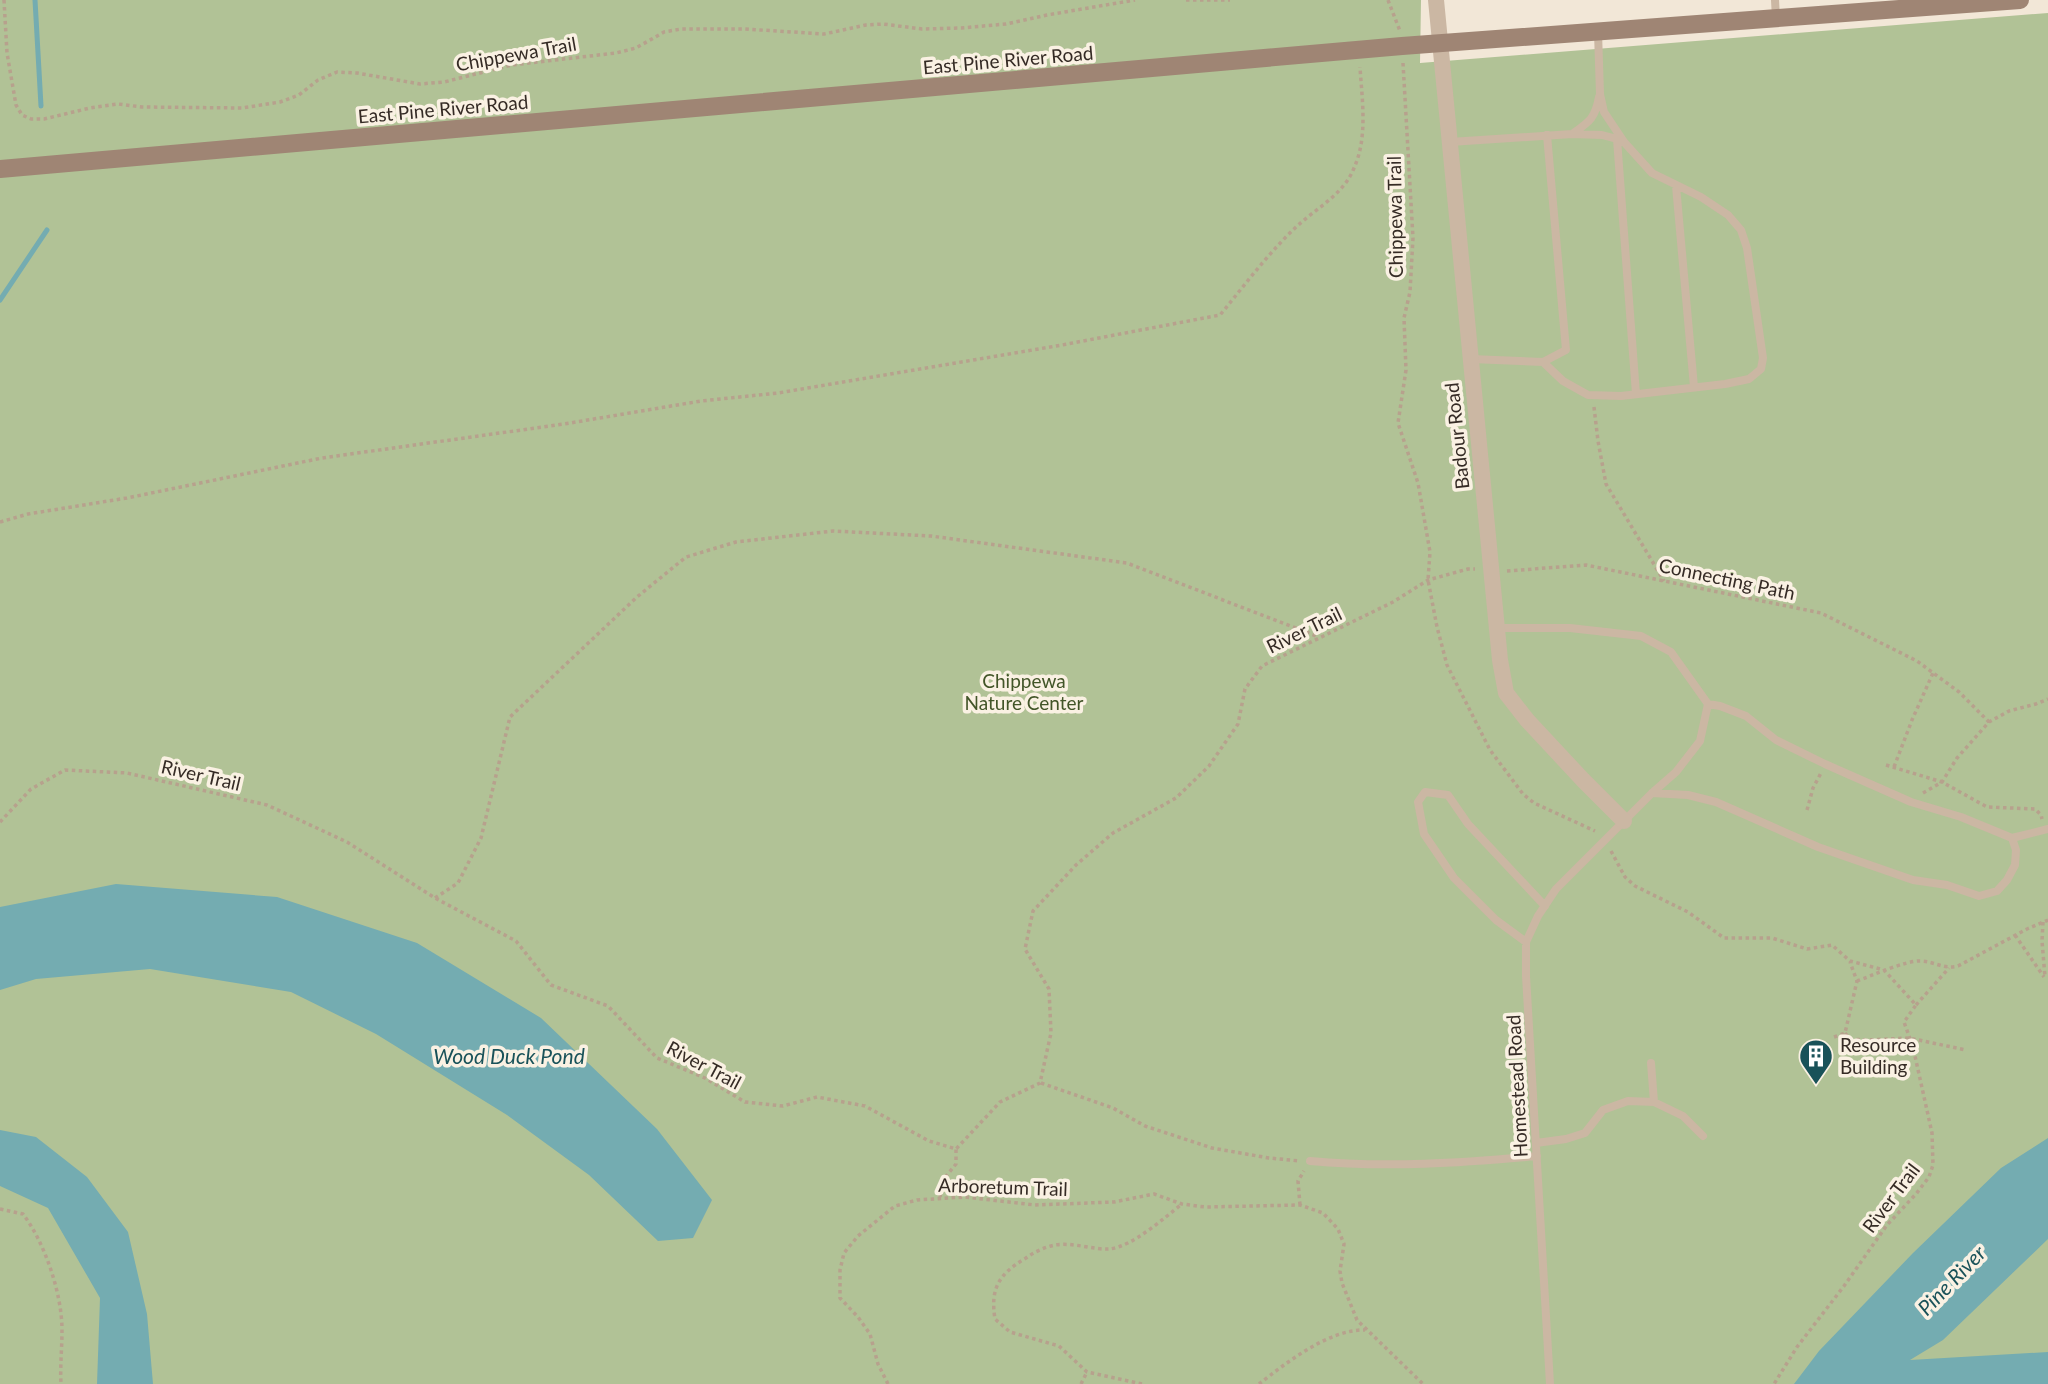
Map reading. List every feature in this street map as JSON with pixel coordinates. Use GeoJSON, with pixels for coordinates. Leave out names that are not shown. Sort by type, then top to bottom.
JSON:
{"type":"FeatureCollection","features":[{"type":"Feature","properties":{"kind":"street","name":"Badour Road"},"geometry":{"type":"LineString","coordinates":[[1436,0],[1500,660],[1506,694],[1573,770],[1625,821]]}},
{"type":"Feature","properties":{"kind":"street","name":"East Pine River Road"},"geometry":{"type":"LineString","coordinates":[[0,169],[1440,43],[1598,32],[1776,9],[2020,0]]}},
{"type":"Feature","properties":{"kind":"lane"},"geometry":{"type":"LineString","coordinates":[[1543,362],[1563,381],[1588,395],[1621,396],[1749,379],[1761,369],[1763,358],[1747,248],[1741,230],[1728,215],[1701,197],[1652,173],[1620,140],[1605,112],[1600,94],[1598,32]]}},
{"type":"Feature","properties":{"kind":"lane"},"geometry":{"type":"LineString","coordinates":[[1572,134],[1590,122],[1600,94]]}},
{"type":"Feature","properties":{"kind":"lane"},"geometry":{"type":"LineString","coordinates":[[1450,142],[1572,134],[1602,135],[1620,140]]}},
{"type":"Feature","properties":{"kind":"lane"},"geometry":{"type":"LineString","coordinates":[[1471,359],[1543,362],[1566,350],[1547,135]]}},
{"type":"Feature","properties":{"kind":"lane"},"geometry":{"type":"LineString","coordinates":[[1620,140],[1636,394]]}},
{"type":"Feature","properties":{"kind":"lane"},"geometry":{"type":"LineString","coordinates":[[1676,186],[1694,387]]}},
{"type":"Feature","properties":{"kind":"lane"},"geometry":{"type":"LineString","coordinates":[[1498,628],[1570,628],[1641,636],[1671,652],[1708,704],[1746,716],[1776,740],[1825,764],[1912,802],[1961,817],[2012,838],[2046,830]]}},
{"type":"Feature","properties":{"kind":"lane","name":"Homestead Road"},"geometry":{"type":"LineString","coordinates":[[1550,1384],[1526,942],[1538,916],[1556,889],[1676,772],[1700,741],[1708,704]]}},
{"type":"Feature","properties":{"kind":"lane"},"geometry":{"type":"LineString","coordinates":[[1526,942],[1496,920],[1454,878],[1424,834],[1418,802],[1425,792],[1448,795],[1468,824],[1545,906]]}},
{"type":"Feature","properties":{"kind":"lane"},"geometry":{"type":"LineString","coordinates":[[1652,793],[1688,795],[1716,802],[1818,847],[1913,880],[1947,885],[1979,896],[1997,891],[2007,880],[2015,865],[2016,850],[2012,838]]}},
{"type":"Feature","properties":{"kind":"lane"},"geometry":{"type":"LineString","coordinates":[[1651,1063],[1654,1102]]}},
{"type":"Feature","properties":{"kind":"lane"},"geometry":{"type":"LineString","coordinates":[[1536,1143],[1585,1133],[1603,1110],[1628,1101],[1654,1102],[1683,1116],[1703,1136]]}},
{"type":"Feature","properties":{"kind":"lane"},"geometry":{"type":"LineString","coordinates":[[1310,1161],[1360,1166],[1448,1164],[1537,1156]]}},
{"type":"Feature","properties":{"kind":"path","name":"Chippewa Trail"},"geometry":{"type":"LineString","coordinates":[[4,0],[7,53],[16,105],[22,115],[31,120],[118,104],[142,107],[242,108],[280,102],[299,95],[318,80],[337,72],[420,84],[444,82],[512,65],[626,51],[664,33],[681,29],[745,29],[824,34],[883,24],[922,29],[961,28],[1006,24],[1135,0]]}},
{"type":"Feature","properties":{"kind":"path"},"geometry":{"type":"LineString","coordinates":[[1186,0],[1230,0]]}},
{"type":"Feature","properties":{"kind":"path"},"geometry":{"type":"LineString","coordinates":[[1388,0],[1401,33]]}},
{"type":"Feature","properties":{"kind":"path"},"geometry":{"type":"LineString","coordinates":[[0,522],[28,514],[127,499],[322,458],[564,424],[701,401],[778,393],[1220,316],[1264,260],[1296,227],[1335,195],[1354,170],[1362,144],[1363,102],[1359,50]]}},
{"type":"Feature","properties":{"kind":"path","name":"Chippewa Trail"},"geometry":{"type":"LineString","coordinates":[[1403,60],[1413,238],[1410,292],[1404,318],[1406,370],[1398,423],[1418,483],[1430,552],[1429,580]]}},
{"type":"Feature","properties":{"kind":"path"},"geometry":{"type":"LineString","coordinates":[[1593,395],[1606,484],[1664,580]]}},
{"type":"Feature","properties":{"kind":"path"},"geometry":{"type":"LineString","coordinates":[[435,898],[458,883],[481,838],[509,717],[637,597],[686,557],[736,542],[833,531],[931,536],[1127,563],[1320,636]]}},
{"type":"Feature","properties":{"kind":"path","name":"Connecting Path"},"geometry":{"type":"LineString","coordinates":[[1429,580],[1468,569],[1518,571],[1586,565],[1821,613],[1917,661],[1959,692],[1989,722]]}},
{"type":"Feature","properties":{"kind":"path","name":"River Trail"},"geometry":{"type":"LineString","coordinates":[[1040,1083],[1051,1033],[1049,989],[1025,949],[1033,911],[1076,865],[1113,833],[1176,798],[1209,766],[1238,724],[1245,689],[1262,666],[1393,603],[1429,580]]}},
{"type":"Feature","properties":{"kind":"path"},"geometry":{"type":"LineString","coordinates":[[1894,767],[1933,673]]}},
{"type":"Feature","properties":{"kind":"path"},"geometry":{"type":"LineString","coordinates":[[1942,782],[1957,758],[1989,722],[2009,711],[2048,699]]}},
{"type":"Feature","properties":{"kind":"path"},"geometry":{"type":"LineString","coordinates":[[1807,810],[1813,788],[1825,764]]}},
{"type":"Feature","properties":{"kind":"path"},"geometry":{"type":"LineString","coordinates":[[1886,765],[1942,782],[1987,807],[2035,809],[2041,815],[2046,830]]}},
{"type":"Feature","properties":{"kind":"path","name":"River Trail"},"geometry":{"type":"LineString","coordinates":[[0,822],[32,789],[65,770],[127,773],[267,805],[347,842],[435,898],[516,941],[551,985],[607,1006],[657,1058],[705,1078],[745,1102],[783,1106],[817,1097],[865,1105],[929,1141],[956,1149]]}},
{"type":"Feature","properties":{"kind":"path"},"geometry":{"type":"LineString","coordinates":[[1857,981],[1884,970],[1920,961],[1949,968],[1958,966],[2015,936],[2045,921],[2045,977],[2015,936]]}},
{"type":"Feature","properties":{"kind":"path"},"geometry":{"type":"LineString","coordinates":[[1845,1033],[1857,981],[1850,961],[1884,970],[1916,1004]]}},
{"type":"Feature","properties":{"kind":"path","name":"River Trail"},"geometry":{"type":"LineString","coordinates":[[1774,1384],[1797,1347],[1887,1225],[1929,1177],[1933,1165],[1932,1133],[1913,1047],[1904,1022],[1916,1004],[1949,968]]}},
{"type":"Feature","properties":{"kind":"path"},"geometry":{"type":"LineString","coordinates":[[1834,1037],[1845,1033]]}},
{"type":"Feature","properties":{"kind":"path"},"geometry":{"type":"LineString","coordinates":[[1845,1033],[1850,1038],[1909,1038],[1966,1050]]}},
{"type":"Feature","properties":{"kind":"path"},"geometry":{"type":"LineString","coordinates":[[940,1197],[943,1180],[956,1164],[956,1149],[1000,1102],[1040,1083],[1113,1108],[1145,1126],[1212,1148],[1269,1158],[1310,1161],[1298,1181],[1300,1205]]}},
{"type":"Feature","properties":{"kind":"path","name":"Arboretum Trail"},"geometry":{"type":"LineString","coordinates":[[888,1384],[878,1364],[870,1334],[840,1298],[839,1270],[844,1253],[858,1236],[895,1206],[940,1197],[1035,1205],[1114,1202],[1154,1194],[1182,1205],[1300,1205],[1323,1213],[1338,1229],[1344,1244],[1340,1271],[1357,1320],[1423,1384]]}},
{"type":"Feature","properties":{"kind":"path"},"geometry":{"type":"LineString","coordinates":[[1142,1384],[1087,1372],[1059,1346],[1010,1332],[995,1319],[992,1302],[1002,1276],[1034,1253],[1056,1245],[1085,1245],[1109,1249],[1129,1242],[1182,1205]]}},
{"type":"Feature","properties":{"kind":"path"},"geometry":{"type":"LineString","coordinates":[[0,1209],[23,1214],[32,1227],[59,1294],[62,1329],[61,1384]]}},
{"type":"Feature","properties":{"kind":"path"},"geometry":{"type":"LineString","coordinates":[[1259,1384],[1303,1352],[1337,1335],[1367,1330]]}},
{"type":"Feature","properties":{"kind":"path"},"geometry":{"type":"LineString","coordinates":[[1081,1384],[1087,1372]]}},
{"type":"Feature","properties":{"kind":"green space","name":"Chippewa Nature Center"},"geometry":{"type":"Polygon","coordinates":[[[0,0],[1421,0],[1420,63],[2048,13],[2048,1355],[1910,1384],[0,1384],[0,0]]]}},
{"type":"Feature","properties":{"kind":"water","name":"Wood Duck Pond"},"geometry":{"type":"Polygon","coordinates":[[[116,884],[277,897],[417,943],[541,1018],[657,1129],[712,1200],[693,1238],[658,1241],[589,1175],[507,1115],[376,1034],[291,992],[150,969],[36,979],[0,990],[0,907],[116,884]]]}},
{"type":"Feature","properties":{"kind":"water"},"geometry":{"type":"Polygon","coordinates":[[[0,1130],[36,1137],[87,1177],[128,1232],[147,1314],[153,1384],[97,1384],[100,1298],[48,1208],[0,1186],[0,1130]]]}},
{"type":"Feature","properties":{"kind":"water","name":"Pine River"},"geometry":{"type":"Polygon","coordinates":[[[2048,1138],[2048,1239],[1943,1340],[1910,1360],[2048,1352],[2048,1384],[1794,1384],[1819,1351],[1913,1253],[2001,1168],[2048,1138]]]}},
{"type":"Feature","properties":{"kind":"waterway"},"geometry":{"type":"LineString","coordinates":[[35,0],[41,106]]}},
{"type":"Feature","properties":{"kind":"waterway"},"geometry":{"type":"LineString","coordinates":[[0,300],[47,230]]}},
{"type":"Feature","properties":{"kind":"place","name":"Resource Building"},"geometry":{"type":"Point","coordinates":[1816,1086]}}]}
